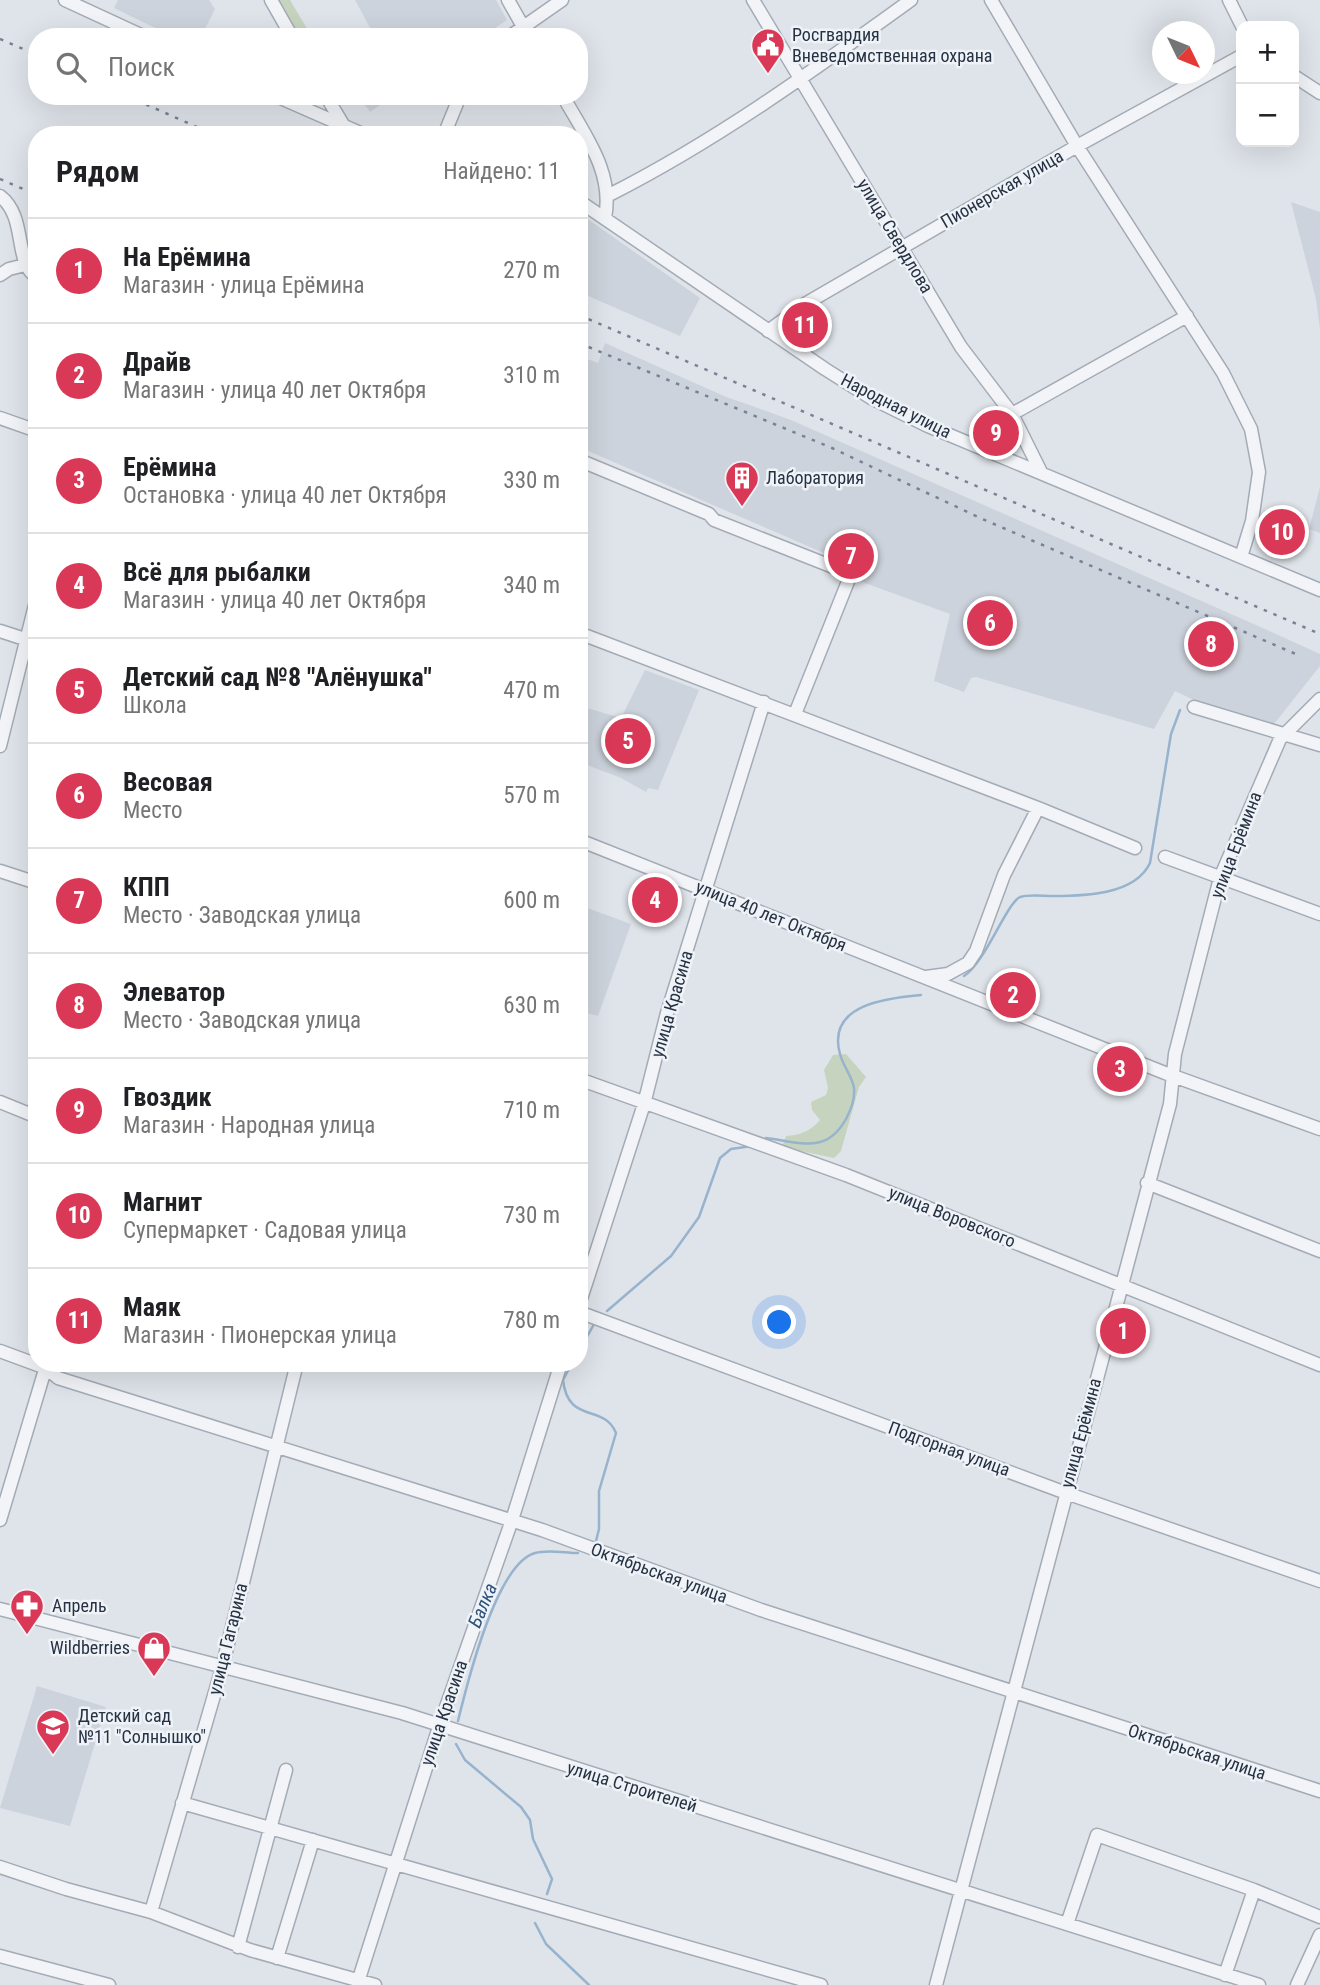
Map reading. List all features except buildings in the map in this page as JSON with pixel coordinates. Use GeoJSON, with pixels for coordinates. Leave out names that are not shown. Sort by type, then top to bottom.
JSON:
{"type":"FeatureCollection","features":[{"type":"Feature","properties":{"kind":"street"},"geometry":{"type":"LineString","coordinates":[[65,0],[126,28]]}},
{"type":"Feature","properties":{"kind":"street"},"geometry":{"type":"LineString","coordinates":[[271,0],[287,28]]}},
{"type":"Feature","properties":{"kind":"street"},"geometry":{"type":"LineString","coordinates":[[508,0],[524,28]]}},
{"type":"Feature","properties":{"kind":"street"},"geometry":{"type":"LineString","coordinates":[[529,28],[562,0]]}},
{"type":"Feature","properties":{"kind":"street","name":"улица Свердлова"},"geometry":{"type":"LineString","coordinates":[[753,0],[961,347],[1012,414],[1040,470]]}},
{"type":"Feature","properties":{"kind":"street"},"geometry":{"type":"LineString","coordinates":[[610,195],[667,164],[800,79],[911,0]]}},
{"type":"Feature","properties":{"kind":"street"},"geometry":{"type":"LineString","coordinates":[[990,0],[1077,146],[1223,373],[1251,429],[1259,472],[1252,521],[1241,557]]}},
{"type":"Feature","properties":{"kind":"street"},"geometry":{"type":"LineString","coordinates":[[1229,0],[1240,21]]}},
{"type":"Feature","properties":{"kind":"street","name":"Пионерская улица"},"geometry":{"type":"LineString","coordinates":[[768,331],[805,304],[1077,146],[1236,60]]}},
{"type":"Feature","properties":{"kind":"street"},"geometry":{"type":"LineString","coordinates":[[1299,79],[1319,91]]}},
{"type":"Feature","properties":{"kind":"street"},"geometry":{"type":"LineString","coordinates":[[296,105],[343,126]]}},
{"type":"Feature","properties":{"kind":"street"},"geometry":{"type":"LineString","coordinates":[[332,105],[344,126]]}},
{"type":"Feature","properties":{"kind":"street"},"geometry":{"type":"LineString","coordinates":[[448,126],[456,105]]}},
{"type":"Feature","properties":{"kind":"street"},"geometry":{"type":"LineString","coordinates":[[568,105],[579,126]]}},
{"type":"Feature","properties":{"kind":"street"},"geometry":{"type":"LineString","coordinates":[[588,143],[602,169],[610,195],[606,219]]}},
{"type":"Feature","properties":{"kind":"street"},"geometry":{"type":"LineString","coordinates":[[0,196],[16,215],[25,265],[28,268]]}},
{"type":"Feature","properties":{"kind":"street","name":"Народная улица"},"geometry":{"type":"LineString","coordinates":[[588,207],[871,398],[928,426],[1040,470],[1320,590]]}},
{"type":"Feature","properties":{"kind":"street"},"geometry":{"type":"LineString","coordinates":[[0,275],[9,269],[25,265]]}},
{"type":"Feature","properties":{"kind":"street"},"geometry":{"type":"LineString","coordinates":[[1012,414],[1187,316]]}},
{"type":"Feature","properties":{"kind":"street"},"geometry":{"type":"LineString","coordinates":[[0,418],[28,428]]}},
{"type":"Feature","properties":{"kind":"street"},"geometry":{"type":"LineString","coordinates":[[588,464],[709,514],[714,520],[851,574],[795,714]]}},
{"type":"Feature","properties":{"kind":"street"},"geometry":{"type":"LineString","coordinates":[[0,631],[28,640]]}},
{"type":"Feature","properties":{"kind":"street"},"geometry":{"type":"LineString","coordinates":[[588,636],[1038,807],[1135,848]]}},
{"type":"Feature","properties":{"kind":"street"},"geometry":{"type":"LineString","coordinates":[[0,746],[28,651]]}},
{"type":"Feature","properties":{"kind":"street","name":"улица Ерёмина"},"geometry":{"type":"LineString","coordinates":[[936,1985],[1015,1694],[1120,1284],[1170,1104],[1175,1054],[1220,878],[1283,734],[1320,699]]}},
{"type":"Feature","properties":{"kind":"street","name":"улица Красина"},"geometry":{"type":"LineString","coordinates":[[588,1278],[645,1104],[667,1013],[764,702]]}},
{"type":"Feature","properties":{"kind":"street"},"geometry":{"type":"LineString","coordinates":[[1195,707],[1320,745]]}},
{"type":"Feature","properties":{"kind":"street"},"geometry":{"type":"LineString","coordinates":[[924,977],[948,974],[968,963],[976,951],[1004,875],[1038,807]]}},
{"type":"Feature","properties":{"kind":"street","name":"улица 40 лет Октября"},"geometry":{"type":"LineString","coordinates":[[588,844],[1172,1076],[1320,1129]]}},
{"type":"Feature","properties":{"kind":"street"},"geometry":{"type":"LineString","coordinates":[[1165,858],[1320,914]]}},
{"type":"Feature","properties":{"kind":"street"},"geometry":{"type":"LineString","coordinates":[[0,871],[28,880]]}},
{"type":"Feature","properties":{"kind":"street","name":"улица Воровского"},"geometry":{"type":"LineString","coordinates":[[588,1082],[846,1175],[1320,1365]]}},
{"type":"Feature","properties":{"kind":"street"},"geometry":{"type":"LineString","coordinates":[[0,1102],[28,1113]]}},
{"type":"Feature","properties":{"kind":"street"},"geometry":{"type":"LineString","coordinates":[[1147,1183],[1320,1251]]}},
{"type":"Feature","properties":{"kind":"street","name":"Подгорная улица"},"geometry":{"type":"LineString","coordinates":[[588,1315],[1066,1493],[1320,1581]]}},
{"type":"Feature","properties":{"kind":"street","name":"Октябрьская улица"},"geometry":{"type":"LineString","coordinates":[[0,1351],[28,1360]]}},
{"type":"Feature","properties":{"kind":"street"},"geometry":{"type":"LineString","coordinates":[[0,1520],[44,1372]]}},
{"type":"Feature","properties":{"kind":"street","name":"Октябрьская улица"},"geometry":{"type":"LineString","coordinates":[[52,1372],[58,1378],[512,1520],[761,1610],[1320,1791]]}},
{"type":"Feature","properties":{"kind":"street","name":"улица Гагарина"},"geometry":{"type":"LineString","coordinates":[[151,1912],[222,1668],[295,1372]]}},
{"type":"Feature","properties":{"kind":"street","name":"улица Красина"},"geometry":{"type":"LineString","coordinates":[[358,1983],[439,1727],[512,1520],[558,1372]]}},
{"type":"Feature","properties":{"kind":"street","name":"улица Строителей"},"geometry":{"type":"LineString","coordinates":[[0,1609],[402,1713],[439,1727],[1259,1985]]}},
{"type":"Feature","properties":{"kind":"street"},"geometry":{"type":"LineString","coordinates":[[238,1947],[286,1770]]}},
{"type":"Feature","properties":{"kind":"street"},"geometry":{"type":"LineString","coordinates":[[182,1804],[271,1827],[821,1985]]}},
{"type":"Feature","properties":{"kind":"street"},"geometry":{"type":"LineString","coordinates":[[1067,1924],[1097,1835],[1254,1890],[1320,1917]]}},
{"type":"Feature","properties":{"kind":"street"},"geometry":{"type":"LineString","coordinates":[[276,1958],[313,1840]]}},
{"type":"Feature","properties":{"kind":"street"},"geometry":{"type":"LineString","coordinates":[[0,1867],[66,1889],[151,1912],[238,1947],[358,1983],[375,1985]]}},
{"type":"Feature","properties":{"kind":"street"},"geometry":{"type":"LineString","coordinates":[[1225,1975],[1254,1890]]}},
{"type":"Feature","properties":{"kind":"street"},"geometry":{"type":"LineString","coordinates":[[1297,1985],[1320,1935]]}},
{"type":"Feature","properties":{"kind":"street"},"geometry":{"type":"LineString","coordinates":[[0,1956],[109,1985]]}},
{"type":"Feature","properties":{"kind":"shaded area"},"geometry":{"type":"Polygon","coordinates":[[[118,0],[209,0],[215,9],[206,28],[155,28],[114,8],[118,0]]]}},
{"type":"Feature","properties":{"kind":"shaded area"},"geometry":{"type":"Polygon","coordinates":[[[355,0],[496,0],[507,20],[495,28],[370,28],[355,0]]]}},
{"type":"Feature","properties":{"kind":"shaded area"},"geometry":{"type":"Polygon","coordinates":[[[365,105],[380,105],[370,112],[365,105]]]}},
{"type":"Feature","properties":{"kind":"shaded area"},"geometry":{"type":"Polygon","coordinates":[[[1291,202],[1320,212],[1320,329],[1316,299],[1291,202]]]}},
{"type":"Feature","properties":{"kind":"shaded area"},"geometry":{"type":"Polygon","coordinates":[[[588,219],[700,298],[680,336],[588,296],[588,219]]]}},
{"type":"Feature","properties":{"kind":"shaded area"},"geometry":{"type":"Polygon","coordinates":[[[605,343],[724,396],[791,420],[1320,654],[1320,666],[1274,724],[1196,701],[1175,691],[1154,729],[976,677],[971,678],[964,692],[934,681],[950,614],[851,578],[863,570],[588,451],[588,359],[598,363],[605,343]]]}},
{"type":"Feature","properties":{"kind":"shaded area"},"geometry":{"type":"Polygon","coordinates":[[[1320,487],[1320,533],[1309,529],[1320,487]]]}},
{"type":"Feature","properties":{"kind":"shaded area"},"geometry":{"type":"Polygon","coordinates":[[[645,670],[699,690],[658,790],[648,788],[646,792],[621,778],[588,765],[588,708],[621,718],[645,670]]]}},
{"type":"Feature","properties":{"kind":"shaded area"},"geometry":{"type":"Polygon","coordinates":[[[588,908],[631,924],[598,1016],[588,1013],[588,908]]]}},
{"type":"Feature","properties":{"kind":"shaded area","name":"Детский сад №11 \"Солнышко\""},"geometry":{"type":"Polygon","coordinates":[[[37,1686],[106,1707],[70,1826],[0,1808],[37,1686]]]}},
{"type":"Feature","properties":{"kind":"green space"},"geometry":{"type":"Polygon","coordinates":[[[278,0],[290,0],[307,28],[295,28],[278,0]]]}},
{"type":"Feature","properties":{"kind":"green space"},"geometry":{"type":"Polygon","coordinates":[[[846,1054],[866,1077],[859,1087],[841,1151],[834,1158],[782,1147],[786,1136],[805,1132],[820,1120],[812,1110],[811,1102],[826,1095],[828,1088],[824,1070],[833,1055],[846,1054]]]}},
{"type":"Feature","properties":{"kind":"waterway"},"geometry":{"type":"LineString","coordinates":[[964,976],[980,959],[1008,910],[1020,897],[1108,892],[1133,882],[1143,874],[1150,863],[1171,734],[1180,710]]}},
{"type":"Feature","properties":{"kind":"waterway"},"geometry":{"type":"LineString","coordinates":[[761,1141],[766,1138],[811,1144],[830,1138],[850,1112],[854,1092],[840,1054],[838,1037],[842,1024],[851,1014],[863,1007],[892,998],[921,995]]}},
{"type":"Feature","properties":{"kind":"waterway"},"geometry":{"type":"LineString","coordinates":[[607,1311],[671,1256],[699,1217],[720,1158],[731,1149],[752,1146]]}},
{"type":"Feature","properties":{"kind":"waterway"},"geometry":{"type":"LineString","coordinates":[[588,1335],[593,1326]]}},
{"type":"Feature","properties":{"kind":"waterway"},"geometry":{"type":"LineString","coordinates":[[567,1372],[563,1380],[566,1394],[572,1403],[579,1409],[603,1418],[616,1433],[599,1491],[599,1529],[596,1541]]}},
{"type":"Feature","properties":{"kind":"waterway","name":"Балка"},"geometry":{"type":"LineString","coordinates":[[458,1721],[485,1627],[508,1579],[521,1562],[535,1553],[578,1553]]}},
{"type":"Feature","properties":{"kind":"waterway","name":"Балка"},"geometry":{"type":"LineString","coordinates":[[456,1744],[465,1760],[521,1807],[530,1820],[533,1839],[552,1879],[547,1894]]}},
{"type":"Feature","properties":{"kind":"waterway","name":"Балка"},"geometry":{"type":"LineString","coordinates":[[535,1923],[546,1944],[589,1985]]}},
{"type":"Feature","properties":{"kind":"railway"},"geometry":{"type":"LineString","coordinates":[[0,39],[28,51]]}},
{"type":"Feature","properties":{"kind":"railway"},"geometry":{"type":"LineString","coordinates":[[147,105],[195,126]]}},
{"type":"Feature","properties":{"kind":"railway"},"geometry":{"type":"LineString","coordinates":[[0,179],[28,191]]}},
{"type":"Feature","properties":{"kind":"railway"},"geometry":{"type":"LineString","coordinates":[[588,319],[1320,634]]}},
{"type":"Feature","properties":{"kind":"railway"},"geometry":{"type":"LineString","coordinates":[[588,347],[832,448],[980,518],[1298,655]]}},
{"type":"Feature","properties":{"kind":"place","name":"Росгвардия Вневедомственная охрана"},"geometry":{"type":"Point","coordinates":[768,75]}},
{"type":"Feature","properties":{"kind":"place","name":"Маяк"},"geometry":{"type":"Point","coordinates":[805,325]}},
{"type":"Feature","properties":{"kind":"place","name":"Гвоздик"},"geometry":{"type":"Point","coordinates":[996,433]}},
{"type":"Feature","properties":{"kind":"place","name":"Лаборатория"},"geometry":{"type":"Point","coordinates":[742,508]}},
{"type":"Feature","properties":{"kind":"place","name":"Магнит"},"geometry":{"type":"Point","coordinates":[1282,532]}},
{"type":"Feature","properties":{"kind":"place","name":"КПП"},"geometry":{"type":"Point","coordinates":[851,556]}},
{"type":"Feature","properties":{"kind":"place","name":"Весовая"},"geometry":{"type":"Point","coordinates":[990,623]}},
{"type":"Feature","properties":{"kind":"place","name":"Элеватор"},"geometry":{"type":"Point","coordinates":[1211,644]}},
{"type":"Feature","properties":{"kind":"place","name":"Детский сад №8 \"Алёнушка\""},"geometry":{"type":"Point","coordinates":[628,741]}},
{"type":"Feature","properties":{"kind":"place","name":"Всё для рыбалки"},"geometry":{"type":"Point","coordinates":[655,900]}},
{"type":"Feature","properties":{"kind":"place","name":"Драйв"},"geometry":{"type":"Point","coordinates":[1013,995]}},
{"type":"Feature","properties":{"kind":"place","name":"Ерёмина"},"geometry":{"type":"Point","coordinates":[1120,1069]}},
{"type":"Feature","properties":{"kind":"place","name":"На Ерёмина"},"geometry":{"type":"Point","coordinates":[1123,1331]}},
{"type":"Feature","properties":{"kind":"place","name":"Апрель"},"geometry":{"type":"Point","coordinates":[27,1636]}},
{"type":"Feature","properties":{"kind":"place","name":"Wildberries"},"geometry":{"type":"Point","coordinates":[154,1678]}},
{"type":"Feature","properties":{"kind":"place","name":"Детский сад №11 \"Солнышко\""},"geometry":{"type":"Point","coordinates":[53,1756]}}]}
